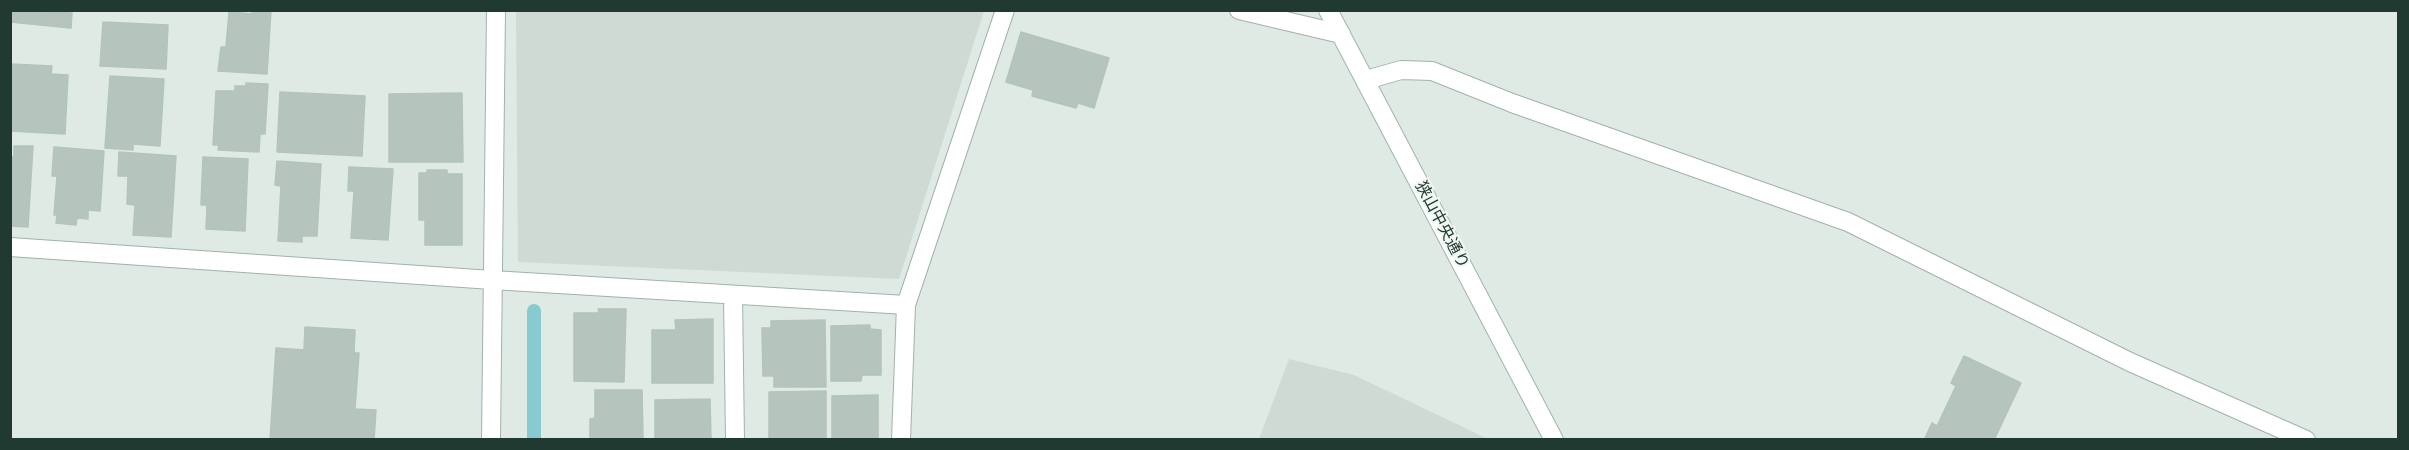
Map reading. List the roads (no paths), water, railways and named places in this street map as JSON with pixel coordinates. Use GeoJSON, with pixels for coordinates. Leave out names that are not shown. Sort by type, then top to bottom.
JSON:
{"type":"FeatureCollection","features":[{"type":"Feature","properties":{"kind":"street"},"geometry":{"type":"LineString","coordinates":[[491,440],[496,10]]}},
{"type":"Feature","properties":{"kind":"street"},"geometry":{"type":"LineString","coordinates":[[901,440],[906,305],[1005,10]]}},
{"type":"Feature","properties":{"kind":"street"},"geometry":{"type":"LineString","coordinates":[[1239,10],[1341,34]]}},
{"type":"Feature","properties":{"kind":"street","name":"狭山中央通り"},"geometry":{"type":"LineString","coordinates":[[1329,10],[1554,440]]}},
{"type":"Feature","properties":{"kind":"street"},"geometry":{"type":"LineString","coordinates":[[1366,80],[1401,69],[1432,71],[1512,103],[1848,222],[2130,362],[2307,440]]}},
{"type":"Feature","properties":{"kind":"street"},"geometry":{"type":"LineString","coordinates":[[10,246],[492,280],[906,305]]}},
{"type":"Feature","properties":{"kind":"street"},"geometry":{"type":"LineString","coordinates":[[734,295],[735,440]]}},
{"type":"Feature","properties":{"kind":"waterway"},"geometry":{"type":"LineString","coordinates":[[534,311],[534,440]]}}]}
